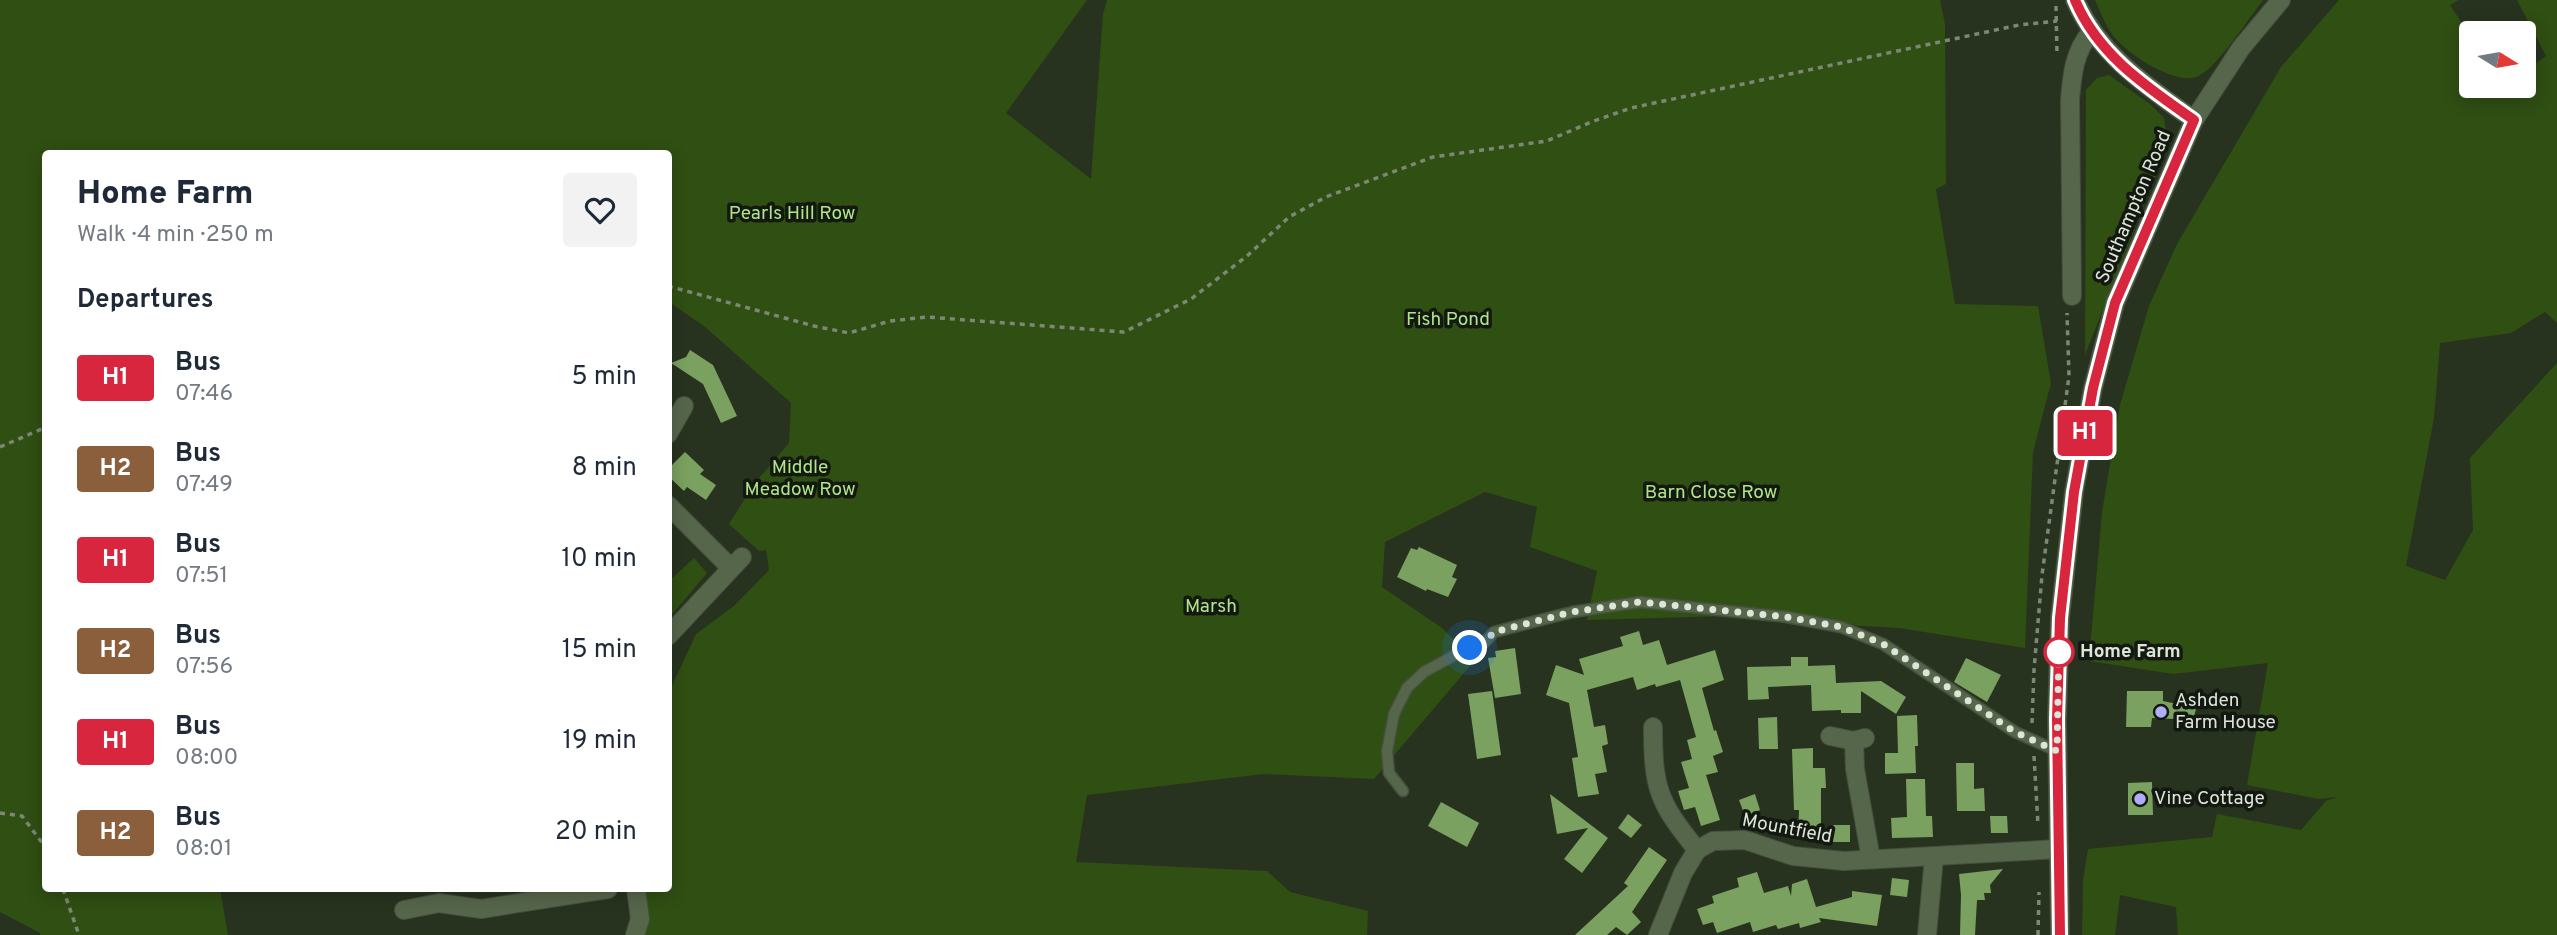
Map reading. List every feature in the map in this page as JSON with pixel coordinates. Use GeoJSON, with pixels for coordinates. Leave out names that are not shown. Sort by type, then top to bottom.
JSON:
{"type":"FeatureCollection","features":[{"type":"Feature","properties":{"kind":"street"},"geometry":{"type":"LineString","coordinates":[[2075,0],[2091,32],[2122,67],[2194,120]]}},
{"type":"Feature","properties":{"kind":"street","name":"Southampton Road"},"geometry":{"type":"LineString","coordinates":[[2060,935],[2057,751],[2060,618],[2074,492],[2093,388],[2115,303],[2194,120],[2241,48],[2281,0]]}},
{"type":"Feature","properties":{"kind":"street"},"geometry":{"type":"LineString","coordinates":[[2069,301],[2071,90],[2073,69],[2082,43],[2091,32]]}},
{"type":"Feature","properties":{"kind":"street"},"geometry":{"type":"LineString","coordinates":[[672,427],[684,406]]}},
{"type":"Feature","properties":{"kind":"street"},"geometry":{"type":"LineString","coordinates":[[672,508],[736,562],[672,632]]}},
{"type":"Feature","properties":{"kind":"street"},"geometry":{"type":"LineString","coordinates":[[1653,727],[1653,762],[1659,794],[1673,821],[1697,850],[1683,873],[1658,935]]}},
{"type":"Feature","properties":{"kind":"street"},"geometry":{"type":"LineString","coordinates":[[1830,736],[1859,739],[1855,769],[1871,859]]}},
{"type":"Feature","properties":{"kind":"street","name":"Mountfield"},"geometry":{"type":"LineString","coordinates":[[1697,850],[1713,841],[1727,839],[1820,860],[1934,857],[2059,849]]}},
{"type":"Feature","properties":{"kind":"street"},"geometry":{"type":"LineString","coordinates":[[1927,935],[1934,857]]}},
{"type":"Feature","properties":{"kind":"street"},"geometry":{"type":"LineString","coordinates":[[404,910],[438,896],[481,909],[589,892]]}},
{"type":"Feature","properties":{"kind":"street"},"geometry":{"type":"LineString","coordinates":[[635,935],[640,919],[636,892]]}},
{"type":"Feature","properties":{"kind":"lane"},"geometry":{"type":"LineString","coordinates":[[1403,791],[1389,773],[1387,751],[1394,714],[1407,688],[1424,673],[1455,654],[1485,642],[1494,632],[1572,612],[1640,602],[1787,617],[1841,627],[1883,644],[2015,732],[2057,751]]}},
{"type":"Feature","properties":{"kind":"path"},"geometry":{"type":"LineString","coordinates":[[2056,0],[2057,59]]}},
{"type":"Feature","properties":{"kind":"path"},"geometry":{"type":"LineString","coordinates":[[672,287],[849,333],[890,321],[927,317],[1124,332],[1191,299],[1247,256],[1289,217],[1326,197],[1433,156],[1547,141],[1631,108],[2019,25],[2057,21]]}},
{"type":"Feature","properties":{"kind":"path"},"geometry":{"type":"LineString","coordinates":[[2038,935],[2039,852],[2033,740],[2034,670],[2042,575],[2069,376],[2069,301]]}},
{"type":"Feature","properties":{"kind":"path"},"geometry":{"type":"LineString","coordinates":[[0,447],[42,429]]}},
{"type":"Feature","properties":{"kind":"path"},"geometry":{"type":"LineString","coordinates":[[0,813],[22,816],[42,843]]}},
{"type":"Feature","properties":{"kind":"path"},"geometry":{"type":"LineString","coordinates":[[64,892],[79,935]]}},
{"type":"Feature","properties":{"kind":"green space"},"geometry":{"type":"Polygon","coordinates":[[[0,0],[1087,0],[1006,113],[1091,179],[1103,14],[1107,0],[1940,0],[1945,24],[1946,184],[1936,189],[1955,304],[2038,306],[2051,383],[2033,452],[2025,648],[1899,628],[1728,616],[1587,620],[1597,571],[1530,547],[1537,507],[1485,492],[1385,542],[1382,587],[1442,628],[1475,660],[1374,779],[1263,774],[1087,795],[1076,862],[1267,871],[1290,892],[1368,911],[1367,935],[645,935],[643,892],[672,892],[672,686],[696,634],[734,606],[769,570],[766,550],[759,551],[729,524],[754,484],[789,443],[791,403],[704,326],[672,304],[672,150],[42,150],[42,892],[221,892],[228,935],[40,935],[0,912],[0,0]]]}},
{"type":"Feature","properties":{"kind":"green space"},"geometry":{"type":"Polygon","coordinates":[[[2095,0],[2263,0],[2213,65],[2196,77],[2187,78],[2163,72],[2127,49],[2109,30],[2095,0]]]}},
{"type":"Feature","properties":{"kind":"green space"},"geometry":{"type":"Polygon","coordinates":[[[2339,0],[2459,0],[2450,5],[2460,21],[2459,98],[2536,98],[2536,63],[2546,56],[2536,37],[2536,21],[2528,21],[2517,0],[2557,0],[2557,323],[2545,312],[2511,333],[2440,343],[2434,418],[2406,566],[2445,580],[2473,530],[2470,458],[2557,363],[2557,935],[2178,935],[2176,907],[2120,895],[2115,935],[2082,935],[2083,880],[2088,849],[2212,837],[2217,814],[2301,830],[2326,801],[2337,797],[2319,799],[2247,785],[2268,663],[2173,674],[2089,661],[2102,512],[2120,405],[2149,306],[2177,244],[2281,67],[2339,0]]]}},
{"type":"Feature","properties":{"kind":"green space"},"geometry":{"type":"Polygon","coordinates":[[[2109,75],[2150,104],[2164,118],[2168,144],[2085,355],[2086,90],[2097,78],[2109,75]]]}},
{"type":"Feature","properties":{"kind":"green space"},"geometry":{"type":"Polygon","coordinates":[[[694,558],[707,573],[672,614],[672,578],[694,558]]]}},
{"type":"Feature","properties":{"kind":"building"},"geometry":{"type":"Polygon","coordinates":[[[690,350],[713,365],[737,416],[721,423],[703,384],[672,364],[686,357],[690,350]]]}},
{"type":"Feature","properties":{"kind":"building"},"geometry":{"type":"Polygon","coordinates":[[[685,452],[704,470],[700,474],[716,485],[706,500],[687,487],[684,491],[672,480],[672,465],[685,452]]]}},
{"type":"Feature","properties":{"kind":"building"},"geometry":{"type":"Polygon","coordinates":[[[1419,547],[1457,565],[1452,577],[1457,579],[1448,597],[1427,589],[1426,591],[1397,577],[1411,548],[1417,550],[1419,547]]]}},
{"type":"Feature","properties":{"kind":"building"},"geometry":{"type":"Polygon","coordinates":[[[1639,631],[1643,645],[1659,640],[1667,665],[1715,650],[1724,680],[1702,688],[1723,752],[1713,756],[1718,772],[1706,775],[1720,820],[1701,826],[1695,807],[1684,810],[1678,791],[1689,788],[1681,762],[1692,759],[1687,740],[1696,737],[1680,680],[1637,690],[1633,677],[1587,690],[1594,727],[1605,725],[1608,744],[1602,746],[1607,772],[1595,774],[1599,794],[1578,797],[1572,758],[1578,757],[1569,703],[1546,695],[1556,665],[1584,675],[1579,659],[1623,646],[1620,637],[1639,631]]]}},
{"type":"Feature","properties":{"kind":"building"},"geometry":{"type":"Polygon","coordinates":[[[1515,648],[1521,694],[1495,698],[1488,658],[1496,657],[1495,651],[1515,648]]]}},
{"type":"Feature","properties":{"kind":"building"},"geometry":{"type":"Polygon","coordinates":[[[1791,657],[1808,657],[1808,666],[1835,665],[1836,683],[1881,681],[1906,697],[1896,714],[1861,691],[1861,713],[1841,713],[1841,710],[1812,711],[1811,685],[1768,687],[1769,699],[1748,700],[1747,667],[1791,666],[1791,657]]]}},
{"type":"Feature","properties":{"kind":"building"},"geometry":{"type":"Polygon","coordinates":[[[1966,658],[2001,675],[1987,702],[1954,682],[1966,658]]]}},
{"type":"Feature","properties":{"kind":"building"},"geometry":{"type":"Polygon","coordinates":[[[1492,691],[1501,755],[1477,759],[1468,694],[1492,691]]]}},
{"type":"Feature","properties":{"kind":"building","name":"Ashden Farm House"},"geometry":{"type":"Polygon","coordinates":[[[2127,691],[2163,691],[2163,701],[2196,708],[2193,722],[2152,718],[2151,727],[2126,727],[2127,691]]]}},
{"type":"Feature","properties":{"kind":"building"},"geometry":{"type":"Polygon","coordinates":[[[1917,715],[1916,773],[1885,774],[1885,753],[1898,753],[1897,716],[1917,715]]]}},
{"type":"Feature","properties":{"kind":"building"},"geometry":{"type":"Polygon","coordinates":[[[1777,717],[1778,749],[1759,749],[1758,718],[1777,717]]]}},
{"type":"Feature","properties":{"kind":"building"},"geometry":{"type":"Polygon","coordinates":[[[1813,748],[1813,768],[1825,768],[1826,788],[1821,788],[1821,839],[1798,839],[1799,810],[1794,810],[1792,749],[1813,748]]]}},
{"type":"Feature","properties":{"kind":"building"},"geometry":{"type":"Polygon","coordinates":[[[1956,763],[1974,763],[1974,789],[1984,788],[1985,811],[1957,811],[1956,763]]]}},
{"type":"Feature","properties":{"kind":"building"},"geometry":{"type":"Polygon","coordinates":[[[1906,779],[1925,779],[1926,816],[1932,816],[1933,837],[1892,838],[1891,818],[1907,817],[1906,779]]]}},
{"type":"Feature","properties":{"kind":"building","name":"Vine Cottage"},"geometry":{"type":"Polygon","coordinates":[[[2152,782],[2153,815],[2128,815],[2128,783],[2152,782]]]}},
{"type":"Feature","properties":{"kind":"building"},"geometry":{"type":"Polygon","coordinates":[[[1550,794],[1608,838],[1582,873],[1564,859],[1588,828],[1557,834],[1550,794]]]}},
{"type":"Feature","properties":{"kind":"building"},"geometry":{"type":"Polygon","coordinates":[[[1755,794],[1760,810],[1745,816],[1739,800],[1755,794]]]}},
{"type":"Feature","properties":{"kind":"building"},"geometry":{"type":"Polygon","coordinates":[[[1441,802],[1479,823],[1467,847],[1428,826],[1441,802]]]}},
{"type":"Feature","properties":{"kind":"building"},"geometry":{"type":"Polygon","coordinates":[[[1628,814],[1642,825],[1631,838],[1618,828],[1628,814]]]}},
{"type":"Feature","properties":{"kind":"building"},"geometry":{"type":"Polygon","coordinates":[[[1990,816],[2007,816],[2008,833],[1991,833],[1990,816]]]}},
{"type":"Feature","properties":{"kind":"building"},"geometry":{"type":"Polygon","coordinates":[[[1833,825],[1850,825],[1850,842],[1833,842],[1833,825]]]}},
{"type":"Feature","properties":{"kind":"building"},"geometry":{"type":"Polygon","coordinates":[[[1649,847],[1667,860],[1632,912],[1641,922],[1627,935],[1616,927],[1607,935],[1575,935],[1628,886],[1624,883],[1649,847]]]}},
{"type":"Feature","properties":{"kind":"building"},"geometry":{"type":"Polygon","coordinates":[[[2003,869],[1990,885],[1991,893],[1984,893],[1985,900],[1977,900],[1975,935],[1960,935],[1959,874],[2003,869]]]}},
{"type":"Feature","properties":{"kind":"building"},"geometry":{"type":"Polygon","coordinates":[[[1757,872],[1764,893],[1788,886],[1791,896],[1792,884],[1807,879],[1816,907],[1852,897],[1852,891],[1882,895],[1877,926],[1819,918],[1821,922],[1800,928],[1799,923],[1778,929],[1776,925],[1753,932],[1750,922],[1717,933],[1713,922],[1703,925],[1697,909],[1714,903],[1712,896],[1739,887],[1737,878],[1757,872]]]}},
{"type":"Feature","properties":{"kind":"building"},"geometry":{"type":"Polygon","coordinates":[[[1892,878],[1909,880],[1907,897],[1890,895],[1892,878]]]}},
{"type":"Feature","properties":{"kind":"bus line","name":"H1"},"geometry":{"type":"LineString","coordinates":[[2060,935],[2057,719],[2060,618],[2074,492],[2093,388],[2115,303],[2194,120],[2122,67],[2091,32],[2075,0]]}},
{"type":"Feature","properties":{"kind":"place","name":"Home Farm"},"geometry":{"type":"Point","coordinates":[2059,652]}},
{"type":"Feature","properties":{"kind":"place","name":"Ashden Farm House"},"geometry":{"type":"Point","coordinates":[2161,712]}},
{"type":"Feature","properties":{"kind":"place","name":"Vine Cottage"},"geometry":{"type":"Point","coordinates":[2140,799]}},
{"type":"Feature","properties":{"kind":"route"},"geometry":{"type":"LineString","coordinates":[[1470,648],[1485,642],[1494,632],[1572,612],[1640,602],[1787,617],[1841,627],[1883,644],[2015,732],[2057,751],[2059,643],[2059,652]]}},
{"type":"Feature","properties":{"kind":"park label","name":"Pearls Hill Row"},"geometry":{"type":"Point","coordinates":[792,214]}},
{"type":"Feature","properties":{"kind":"park label","name":"Fish Pond"},"geometry":{"type":"Point","coordinates":[1448,320]}},
{"type":"Feature","properties":{"kind":"park label","name":"Middle Meadow Row"},"geometry":{"type":"Point","coordinates":[800,479]}},
{"type":"Feature","properties":{"kind":"park label","name":"Barn Close Row"},"geometry":{"type":"Point","coordinates":[1711,493]}},
{"type":"Feature","properties":{"kind":"park label","name":"Marsh"},"geometry":{"type":"Point","coordinates":[1211,607]}}]}
